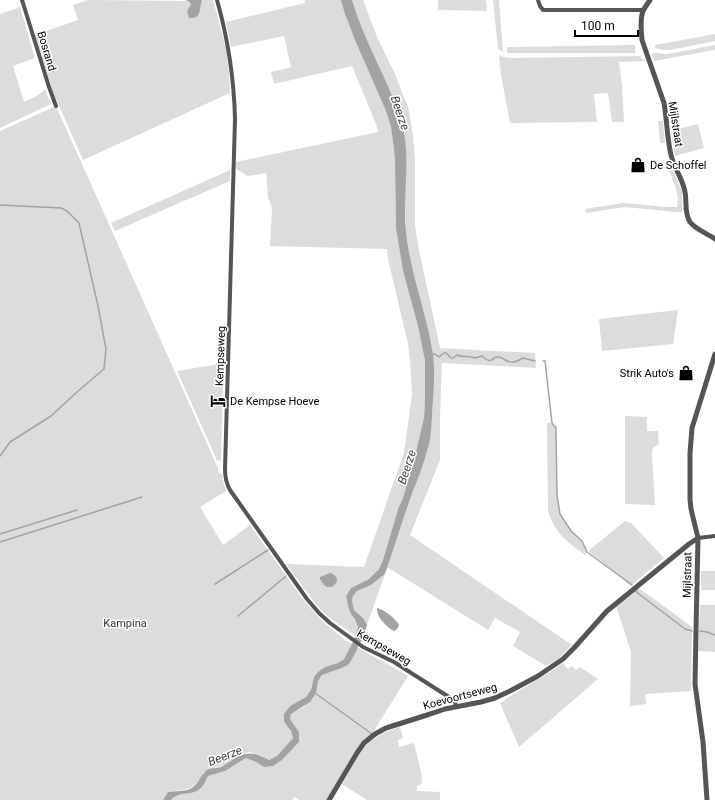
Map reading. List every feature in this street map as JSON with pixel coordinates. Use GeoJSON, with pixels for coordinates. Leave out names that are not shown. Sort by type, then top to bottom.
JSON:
{"type":"FeatureCollection","features":[{"type":"Feature","properties":{"kind":"street","name":"Bosrand"},"geometry":{"type":"LineString","coordinates":[[22,0],[48,87],[56,106]]}},
{"type":"Feature","properties":{"kind":"street","name":"Kempseweg"},"geometry":{"type":"LineString","coordinates":[[217,0],[230,54],[233,73],[235,108],[225,469],[230,490],[307,599],[324,617],[370,651],[394,662],[447,695],[455,702],[456,707]]}},
{"type":"Feature","properties":{"kind":"street"},"geometry":{"type":"LineString","coordinates":[[538,0],[543,10],[644,10]]}},
{"type":"Feature","properties":{"kind":"street","name":"Mijlstraat"},"geometry":{"type":"LineString","coordinates":[[650,0],[642,16],[642,40],[664,103],[670,153],[685,192],[687,216],[691,223],[715,239]]}},
{"type":"Feature","properties":{"kind":"street","name":"Mijlstraat"},"geometry":{"type":"LineString","coordinates":[[707,800],[703,742],[694,684],[698,538],[690,499],[690,440],[694,420],[715,354]]}},
{"type":"Feature","properties":{"kind":"street"},"geometry":{"type":"LineString","coordinates":[[698,538],[715,536]]}},
{"type":"Feature","properties":{"kind":"street","name":"Koevoortseweg"},"geometry":{"type":"LineString","coordinates":[[329,800],[357,753],[364,743],[375,734],[386,728],[424,716],[495,698],[520,686],[552,667],[567,655],[617,603],[698,538]]}},
{"type":"Feature","properties":{"kind":"green space"},"geometry":{"type":"Polygon","coordinates":[[[88,0],[188,1],[191,4],[187,11],[193,18],[199,12],[202,0],[213,0],[226,48],[230,93],[83,160],[53,92],[35,35],[78,20],[73,5],[88,0]]]}},
{"type":"Feature","properties":{"kind":"green space"},"geometry":{"type":"Polygon","coordinates":[[[305,0],[341,0],[351,30],[386,111],[391,127],[394,149],[396,228],[403,271],[418,326],[425,361],[424,418],[412,468],[383,560],[379,569],[369,579],[351,588],[346,596],[351,614],[358,627],[356,636],[330,618],[317,606],[286,564],[364,567],[404,453],[412,394],[410,362],[408,344],[387,249],[270,246],[272,208],[268,197],[266,173],[248,176],[236,169],[236,162],[378,132],[352,66],[274,84],[271,72],[291,67],[284,36],[231,47],[226,22],[305,3],[305,0]]]}},
{"type":"Feature","properties":{"kind":"green space"},"geometry":{"type":"Polygon","coordinates":[[[352,0],[363,0],[377,37],[395,74],[408,107],[413,135],[415,160],[415,226],[440,348],[535,353],[536,368],[442,363],[440,460],[410,535],[572,645],[558,659],[546,666],[513,646],[520,632],[495,618],[488,630],[387,567],[427,452],[432,421],[434,367],[430,341],[411,267],[406,231],[406,158],[404,131],[393,100],[359,23],[352,0]]]}},
{"type":"Feature","properties":{"kind":"green space"},"geometry":{"type":"Polygon","coordinates":[[[438,0],[486,0],[487,11],[438,10],[438,0]]]}},
{"type":"Feature","properties":{"kind":"green space"},"geometry":{"type":"Polygon","coordinates":[[[493,0],[499,0],[503,52],[498,49],[493,0]]]}},
{"type":"Feature","properties":{"kind":"green space"},"geometry":{"type":"Polygon","coordinates":[[[20,7],[35,58],[13,66],[24,102],[37,96],[45,89],[51,104],[0,128],[0,14],[20,7]]]}},
{"type":"Feature","properties":{"kind":"green space"},"geometry":{"type":"Polygon","coordinates":[[[715,34],[715,41],[670,50],[655,48],[655,45],[715,34]]]}},
{"type":"Feature","properties":{"kind":"green space"},"geometry":{"type":"Polygon","coordinates":[[[635,45],[635,53],[507,53],[507,47],[635,45]]]}},
{"type":"Feature","properties":{"kind":"green space"},"geometry":{"type":"Polygon","coordinates":[[[715,45],[715,50],[654,61],[651,54],[668,54],[715,45]]]}},
{"type":"Feature","properties":{"kind":"green space"},"geometry":{"type":"Polygon","coordinates":[[[499,55],[512,58],[641,56],[641,58],[646,61],[619,62],[624,122],[612,122],[608,93],[594,94],[597,122],[510,123],[501,75],[499,55]]]}},
{"type":"Feature","properties":{"kind":"green space","name":"Kampina"},"geometry":{"type":"Polygon","coordinates":[[[56,106],[219,473],[222,474],[226,491],[200,507],[223,545],[250,525],[302,598],[322,621],[346,641],[352,644],[344,659],[338,663],[325,667],[314,677],[311,690],[306,697],[290,706],[287,726],[291,731],[293,738],[277,756],[269,760],[261,755],[249,752],[236,757],[226,764],[204,772],[197,783],[193,786],[168,792],[163,800],[0,800],[0,131],[56,106]]]}},
{"type":"Feature","properties":{"kind":"green space"},"geometry":{"type":"Polygon","coordinates":[[[658,121],[663,121],[665,143],[660,143],[658,121]]]}},
{"type":"Feature","properties":{"kind":"green space"},"geometry":{"type":"Polygon","coordinates":[[[698,124],[704,148],[675,156],[671,131],[698,124]]]}},
{"type":"Feature","properties":{"kind":"green space"},"geometry":{"type":"Polygon","coordinates":[[[672,168],[682,191],[682,212],[625,207],[586,213],[585,209],[623,203],[677,207],[678,197],[669,170],[672,168]]]}},
{"type":"Feature","properties":{"kind":"green space"},"geometry":{"type":"Polygon","coordinates":[[[230,170],[230,181],[115,231],[111,223],[230,170]]]}},
{"type":"Feature","properties":{"kind":"green space"},"geometry":{"type":"Polygon","coordinates":[[[678,310],[673,344],[602,351],[599,319],[678,310]]]}},
{"type":"Feature","properties":{"kind":"green space"},"geometry":{"type":"Polygon","coordinates":[[[225,363],[221,460],[217,461],[177,371],[225,363]]]}},
{"type":"Feature","properties":{"kind":"green space"},"geometry":{"type":"Polygon","coordinates":[[[625,416],[647,417],[647,431],[658,431],[659,444],[654,447],[652,453],[655,505],[625,504],[625,416]]]}},
{"type":"Feature","properties":{"kind":"green space"},"geometry":{"type":"Polygon","coordinates":[[[547,423],[552,423],[556,428],[557,495],[560,514],[571,531],[582,541],[587,552],[585,555],[562,536],[554,526],[548,511],[547,423]]]}},
{"type":"Feature","properties":{"kind":"green space"},"geometry":{"type":"Polygon","coordinates":[[[625,521],[631,523],[664,558],[630,586],[620,576],[588,551],[625,521]]]}},
{"type":"Feature","properties":{"kind":"green space"},"geometry":{"type":"Polygon","coordinates":[[[701,571],[715,571],[715,590],[701,590],[701,571]]]}},
{"type":"Feature","properties":{"kind":"green space"},"geometry":{"type":"Polygon","coordinates":[[[385,574],[367,625],[364,619],[354,610],[352,600],[353,596],[357,591],[371,585],[385,574]]]}},
{"type":"Feature","properties":{"kind":"green space"},"geometry":{"type":"Polygon","coordinates":[[[638,588],[692,627],[691,691],[645,694],[646,704],[630,706],[631,652],[616,606],[638,588]]]}},
{"type":"Feature","properties":{"kind":"green space"},"geometry":{"type":"Polygon","coordinates":[[[700,605],[715,605],[715,652],[698,651],[700,605]]]}},
{"type":"Feature","properties":{"kind":"green space"},"geometry":{"type":"Polygon","coordinates":[[[357,647],[408,676],[372,734],[346,767],[326,800],[299,800],[295,797],[292,800],[171,800],[178,795],[197,791],[201,788],[208,776],[225,771],[246,758],[264,767],[273,766],[282,760],[299,742],[299,732],[290,719],[291,714],[304,707],[315,693],[318,681],[322,675],[342,668],[357,650],[357,647]]]}},
{"type":"Feature","properties":{"kind":"green space"},"geometry":{"type":"Polygon","coordinates":[[[563,663],[568,669],[572,666],[576,670],[580,667],[598,679],[519,747],[500,703],[548,674],[563,663]]]}},
{"type":"Feature","properties":{"kind":"green space"},"geometry":{"type":"Polygon","coordinates":[[[400,727],[403,738],[398,740],[399,747],[414,743],[422,776],[422,783],[417,786],[417,791],[440,792],[440,800],[367,800],[342,784],[365,747],[370,742],[390,730],[400,727]]]}},
{"type":"Feature","properties":{"kind":"shaded area"},"geometry":{"type":"Polygon","coordinates":[[[185,0],[202,0],[199,13],[196,17],[189,18],[187,11],[191,4],[185,0]]]}},
{"type":"Feature","properties":{"kind":"shaded area"},"geometry":{"type":"Polygon","coordinates":[[[341,0],[352,0],[363,31],[396,105],[404,134],[406,147],[405,217],[408,247],[427,324],[434,361],[432,424],[430,439],[424,461],[385,574],[371,585],[357,591],[353,596],[352,600],[354,610],[364,619],[367,625],[357,650],[349,664],[322,675],[318,681],[316,693],[310,702],[291,714],[290,719],[299,732],[299,742],[282,760],[273,766],[264,767],[246,758],[225,771],[208,776],[201,788],[197,791],[178,795],[171,800],[163,800],[168,792],[190,789],[195,786],[206,771],[212,768],[221,767],[241,755],[249,753],[269,760],[277,756],[293,738],[291,731],[284,721],[284,714],[290,706],[306,697],[311,690],[314,677],[318,672],[325,667],[338,663],[344,659],[353,642],[358,627],[351,614],[346,596],[351,588],[369,579],[379,569],[383,560],[412,468],[424,418],[425,361],[418,326],[403,271],[396,228],[395,162],[391,127],[386,111],[355,40],[341,0]]]}},
{"type":"Feature","properties":{"kind":"shaded area"},"geometry":{"type":"Polygon","coordinates":[[[330,573],[337,578],[337,580],[333,586],[327,587],[324,585],[320,577],[330,573]]]}},
{"type":"Feature","properties":{"kind":"shaded area"},"geometry":{"type":"Polygon","coordinates":[[[377,608],[386,612],[395,620],[399,625],[397,629],[394,631],[385,624],[378,615],[377,608]]]}},
{"type":"Feature","properties":{"kind":"waterway"},"geometry":{"type":"LineString","coordinates":[[0,205],[61,208],[67,211],[79,223],[106,349],[104,369],[51,416],[10,442],[0,456]]}},
{"type":"Feature","properties":{"kind":"waterway"},"geometry":{"type":"LineString","coordinates":[[431,355],[435,354],[439,357],[446,353],[451,358],[457,355],[475,358],[482,356],[488,360],[499,357],[512,362],[523,358],[535,361]]}},
{"type":"Feature","properties":{"kind":"waterway"},"geometry":{"type":"LineString","coordinates":[[543,361],[545,361],[552,423],[556,428],[557,495],[560,514],[571,531],[582,541],[587,552],[632,585]]}},
{"type":"Feature","properties":{"kind":"waterway"},"geometry":{"type":"LineString","coordinates":[[0,542],[142,497]]}},
{"type":"Feature","properties":{"kind":"waterway"},"geometry":{"type":"LineString","coordinates":[[0,534],[77,510]]}},
{"type":"Feature","properties":{"kind":"waterway"},"geometry":{"type":"LineString","coordinates":[[215,584],[268,550]]}},
{"type":"Feature","properties":{"kind":"waterway"},"geometry":{"type":"LineString","coordinates":[[238,616],[286,576]]}},
{"type":"Feature","properties":{"kind":"waterway"},"geometry":{"type":"LineString","coordinates":[[636,591],[685,629],[692,631]]}},
{"type":"Feature","properties":{"kind":"waterway"},"geometry":{"type":"LineString","coordinates":[[700,631],[715,635]]}},
{"type":"Feature","properties":{"kind":"waterway"},"geometry":{"type":"LineString","coordinates":[[315,693],[372,734]]}},
{"type":"Feature","properties":{"kind":"place","name":"De Schoffel"},"geometry":{"type":"Point","coordinates":[638,165]}},
{"type":"Feature","properties":{"kind":"place","name":"Strik Auto's"},"geometry":{"type":"Point","coordinates":[686,373]}},
{"type":"Feature","properties":{"kind":"place","name":"De Kempse Hoeve"},"geometry":{"type":"Point","coordinates":[218,401]}},
{"type":"Feature","properties":{"kind":"water label","name":"Beerze"},"geometry":{"type":"Point","coordinates":[400,113]}},
{"type":"Feature","properties":{"kind":"water label","name":"Beerze"},"geometry":{"type":"Point","coordinates":[407,467]}},
{"type":"Feature","properties":{"kind":"water label","name":"Beerze"},"geometry":{"type":"Point","coordinates":[225,756]}}]}
